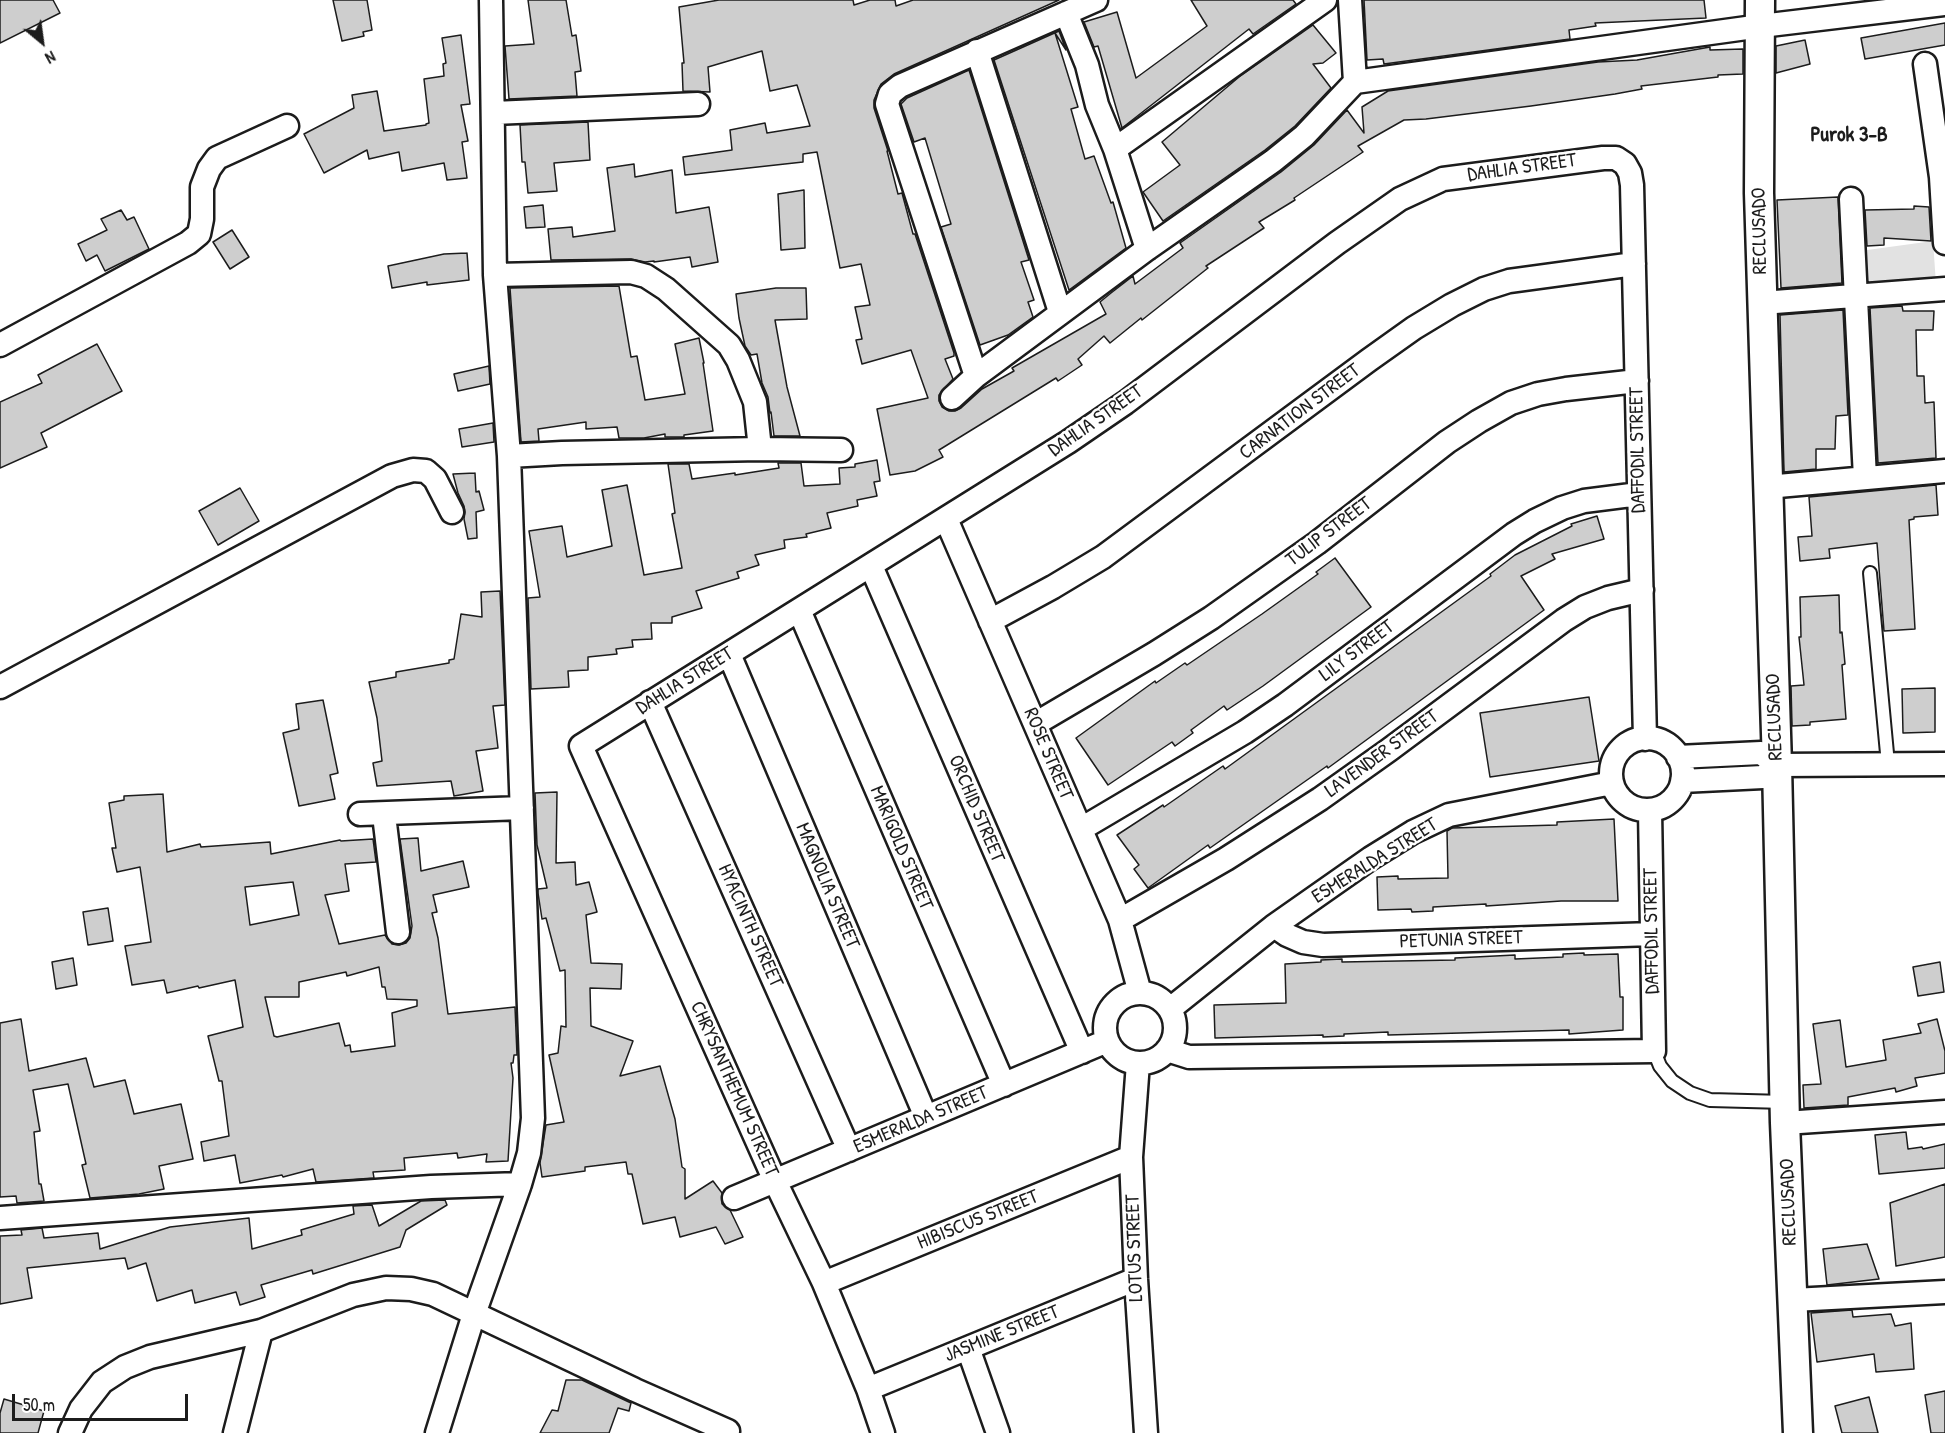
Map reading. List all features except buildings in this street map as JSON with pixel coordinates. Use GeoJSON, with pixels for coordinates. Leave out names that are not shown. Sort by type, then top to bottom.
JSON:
{"type":"FeatureCollection","features":[{"type":"Feature","properties":{"kind":"street"},"geometry":{"type":"LineString","coordinates":[[437,1433],[474,1314],[529,1153],[534,1095],[509,456],[495,275],[492,0]]}},
{"type":"Feature","properties":{"kind":"street"},"geometry":{"type":"LineString","coordinates":[[976,376],[887,104],[890,94],[900,86],[1096,0]]}},
{"type":"Feature","properties":{"kind":"street"},"geometry":{"type":"LineString","coordinates":[[1114,149],[1325,0]]}},
{"type":"Feature","properties":{"kind":"street"},"geometry":{"type":"LineString","coordinates":[[1350,0],[1355,82]]}},
{"type":"Feature","properties":{"kind":"street"},"geometry":{"type":"LineString","coordinates":[[952,398],[976,376],[1060,312],[1273,161],[1304,136],[1355,82],[1760,13],[1945,4]]}},
{"type":"Feature","properties":{"kind":"street"},"geometry":{"type":"LineString","coordinates":[[1066,13],[1087,65],[1097,105],[1147,249]]}},
{"type":"Feature","properties":{"kind":"street","name":"RECLUSADO"},"geometry":{"type":"LineString","coordinates":[[1760,13],[1759,171],[1762,303],[1777,765],[1785,1113],[1798,1433]]}},
{"type":"Feature","properties":{"kind":"street"},"geometry":{"type":"LineString","coordinates":[[977,51],[1060,312]]}},
{"type":"Feature","properties":{"kind":"street"},"geometry":{"type":"LineString","coordinates":[[1924,64],[1937,94],[1945,243]]}},
{"type":"Feature","properties":{"kind":"street"},"geometry":{"type":"LineString","coordinates":[[494,113],[698,104]]}},
{"type":"Feature","properties":{"kind":"street"},"geometry":{"type":"LineString","coordinates":[[0,345],[188,243],[199,234],[202,219],[202,187],[209,169],[217,158],[287,126]]}},
{"type":"Feature","properties":{"kind":"street","name":"DAHLIA STREET"},"geometry":{"type":"LineString","coordinates":[[581,746],[1068,442],[1125,403],[1336,243],[1400,199],[1443,179],[1602,158],[1616,158],[1624,164]]}},
{"type":"Feature","properties":{"kind":"street","name":"DAFFODIL STREET"},"geometry":{"type":"LineString","coordinates":[[1624,164],[1630,173],[1632,185],[1645,739]]}},
{"type":"Feature","properties":{"kind":"street"},"geometry":{"type":"LineString","coordinates":[[1851,199],[1865,478]]}},
{"type":"Feature","properties":{"kind":"street","name":"CARNATION STREET"},"geometry":{"type":"LineString","coordinates":[[990,621],[1053,587],[1103,556],[1413,328],[1452,305],[1484,289],[1509,281],[1634,264]]}},
{"type":"Feature","properties":{"kind":"street"},"geometry":{"type":"LineString","coordinates":[[495,275],[631,272],[646,276],[666,289],[729,345],[738,360],[755,402],[760,448]]}},
{"type":"Feature","properties":{"kind":"street"},"geometry":{"type":"LineString","coordinates":[[1762,303],[1945,289]]}},
{"type":"Feature","properties":{"kind":"street","name":"TULIP STREET"},"geometry":{"type":"LineString","coordinates":[[1035,724],[1210,618],[1317,543],[1447,442],[1479,421],[1511,403],[1538,394],[1566,388],[1637,381]]}},
{"type":"Feature","properties":{"kind":"street"},"geometry":{"type":"LineString","coordinates":[[509,456],[760,448],[841,450]]}},
{"type":"Feature","properties":{"kind":"street"},"geometry":{"type":"LineString","coordinates":[[0,687],[392,476],[413,470],[426,471],[435,479],[452,512]]}},
{"type":"Feature","properties":{"kind":"street"},"geometry":{"type":"LineString","coordinates":[[1767,487],[1945,471]]}},
{"type":"Feature","properties":{"kind":"street","name":"LILY STREET"},"geometry":{"type":"LineString","coordinates":[[1081,830],[1245,732],[1535,520],[1584,501],[1639,494]]}},
{"type":"Feature","properties":{"kind":"street","name":"ROSE STREET"},"geometry":{"type":"LineString","coordinates":[[946,519],[1120,920],[1140,993]]}},
{"type":"Feature","properties":{"kind":"street","name":"ORCHID STREET"},"geometry":{"type":"LineString","coordinates":[[871,566],[1082,1052]]}},
{"type":"Feature","properties":{"kind":"street","name":"LAVENDER STREET"},"geometry":{"type":"LineString","coordinates":[[1120,920],[1226,859],[1320,799],[1564,620],[1585,607],[1608,598],[1642,590]]}},
{"type":"Feature","properties":{"kind":"street","name":"MARIGOLD STREET"},"geometry":{"type":"LineString","coordinates":[[799,610],[1004,1085]]}},
{"type":"Feature","properties":{"kind":"street","name":"MAGNOLIA STREET"},"geometry":{"type":"LineString","coordinates":[[729,654],[926,1117]]}},
{"type":"Feature","properties":{"kind":"street","name":"HYACINTH STREET"},"geometry":{"type":"LineString","coordinates":[[651,702],[849,1150]]}},
{"type":"Feature","properties":{"kind":"street"},"geometry":{"type":"LineString","coordinates":[[1645,739],[1664,743],[1678,757],[1682,769],[1682,781],[1671,801],[1650,810],[1637,809],[1626,804],[1617,795],[1612,783],[1611,770],[1622,748],[1633,741],[1645,739]]}},
{"type":"Feature","properties":{"kind":"street","name":"CHRYSANTHEMUM STREET"},"geometry":{"type":"LineString","coordinates":[[581,746],[775,1181],[824,1283],[868,1389],[883,1433]]}},
{"type":"Feature","properties":{"kind":"street"},"geometry":{"type":"LineString","coordinates":[[1678,757],[1761,753],[1777,765],[1945,764]]}},
{"type":"Feature","properties":{"kind":"street"},"geometry":{"type":"LineString","coordinates":[[1682,781],[1763,777],[1777,765]]}},
{"type":"Feature","properties":{"kind":"street","name":"ESMERALDA STREET"},"geometry":{"type":"LineString","coordinates":[[1170,1009],[1274,926],[1371,858],[1413,832],[1449,815],[1612,783]]}},
{"type":"Feature","properties":{"kind":"street"},"geometry":{"type":"LineString","coordinates":[[360,814],[384,815],[522,808]]}},
{"type":"Feature","properties":{"kind":"street","name":"DAFFODIL STREET"},"geometry":{"type":"LineString","coordinates":[[1650,810],[1654,1051]]}},
{"type":"Feature","properties":{"kind":"street"},"geometry":{"type":"LineString","coordinates":[[384,815],[398,932]]}},
{"type":"Feature","properties":{"kind":"street","name":"PETUNIA STREET"},"geometry":{"type":"LineString","coordinates":[[1274,926],[1303,942],[1323,945],[1652,934]]}},
{"type":"Feature","properties":{"kind":"street"},"geometry":{"type":"LineString","coordinates":[[1140,993],[1151,994],[1162,1000],[1170,1009],[1174,1018],[1173,1041],[1159,1057],[1149,1062],[1138,1063],[1125,1060],[1107,1041],[1105,1028],[1108,1014],[1115,1003],[1126,996],[1140,993]]}},
{"type":"Feature","properties":{"kind":"street","name":"ESMERALDA STREET"},"geometry":{"type":"LineString","coordinates":[[734,1198],[1107,1041]]}},
{"type":"Feature","properties":{"kind":"street"},"geometry":{"type":"LineString","coordinates":[[1167,1050],[1189,1057],[1654,1051]]}},
{"type":"Feature","properties":{"kind":"street","name":"LOTUS STREET"},"geometry":{"type":"LineString","coordinates":[[1138,1063],[1131,1157],[1146,1433]]}},
{"type":"Feature","properties":{"kind":"street"},"geometry":{"type":"LineString","coordinates":[[1785,1113],[1945,1112]]}},
{"type":"Feature","properties":{"kind":"street","name":"HIBISCUS STREET"},"geometry":{"type":"LineString","coordinates":[[824,1283],[1131,1157]]}},
{"type":"Feature","properties":{"kind":"street"},"geometry":{"type":"LineString","coordinates":[[0,1218],[431,1186],[520,1184]]}},
{"type":"Feature","properties":{"kind":"street","name":"JASMINE STREET"},"geometry":{"type":"LineString","coordinates":[[868,1389],[1136,1279]]}},
{"type":"Feature","properties":{"kind":"street"},"geometry":{"type":"LineString","coordinates":[[70,1433],[81,1409],[102,1382],[126,1367],[150,1357],[261,1331],[353,1295],[386,1288],[411,1289],[433,1294],[635,1390],[729,1431]]}},
{"type":"Feature","properties":{"kind":"street"},"geometry":{"type":"LineString","coordinates":[[1792,1300],[1945,1292]]}},
{"type":"Feature","properties":{"kind":"street"},"geometry":{"type":"LineString","coordinates":[[235,1433],[261,1331]]}},
{"type":"Feature","properties":{"kind":"street"},"geometry":{"type":"LineString","coordinates":[[968,1348],[998,1433]]}},
{"type":"Feature","properties":{"kind":"lane"},"geometry":{"type":"LineString","coordinates":[[1870,573],[1888,764]]}},
{"type":"Feature","properties":{"kind":"lane"},"geometry":{"type":"LineString","coordinates":[[1654,1051],[1660,1066],[1672,1081],[1690,1094],[1710,1100],[1785,1113]]}},
{"type":"Feature","properties":{"kind":"shaded area"},"geometry":{"type":"Polygon","coordinates":[[[1933,241],[1936,284],[1864,292],[1860,251],[1933,241]]]}},
{"type":"Feature","properties":{"kind":"district","name":"Purok 3-B"},"geometry":{"type":"Point","coordinates":[1849,135]}}]}
